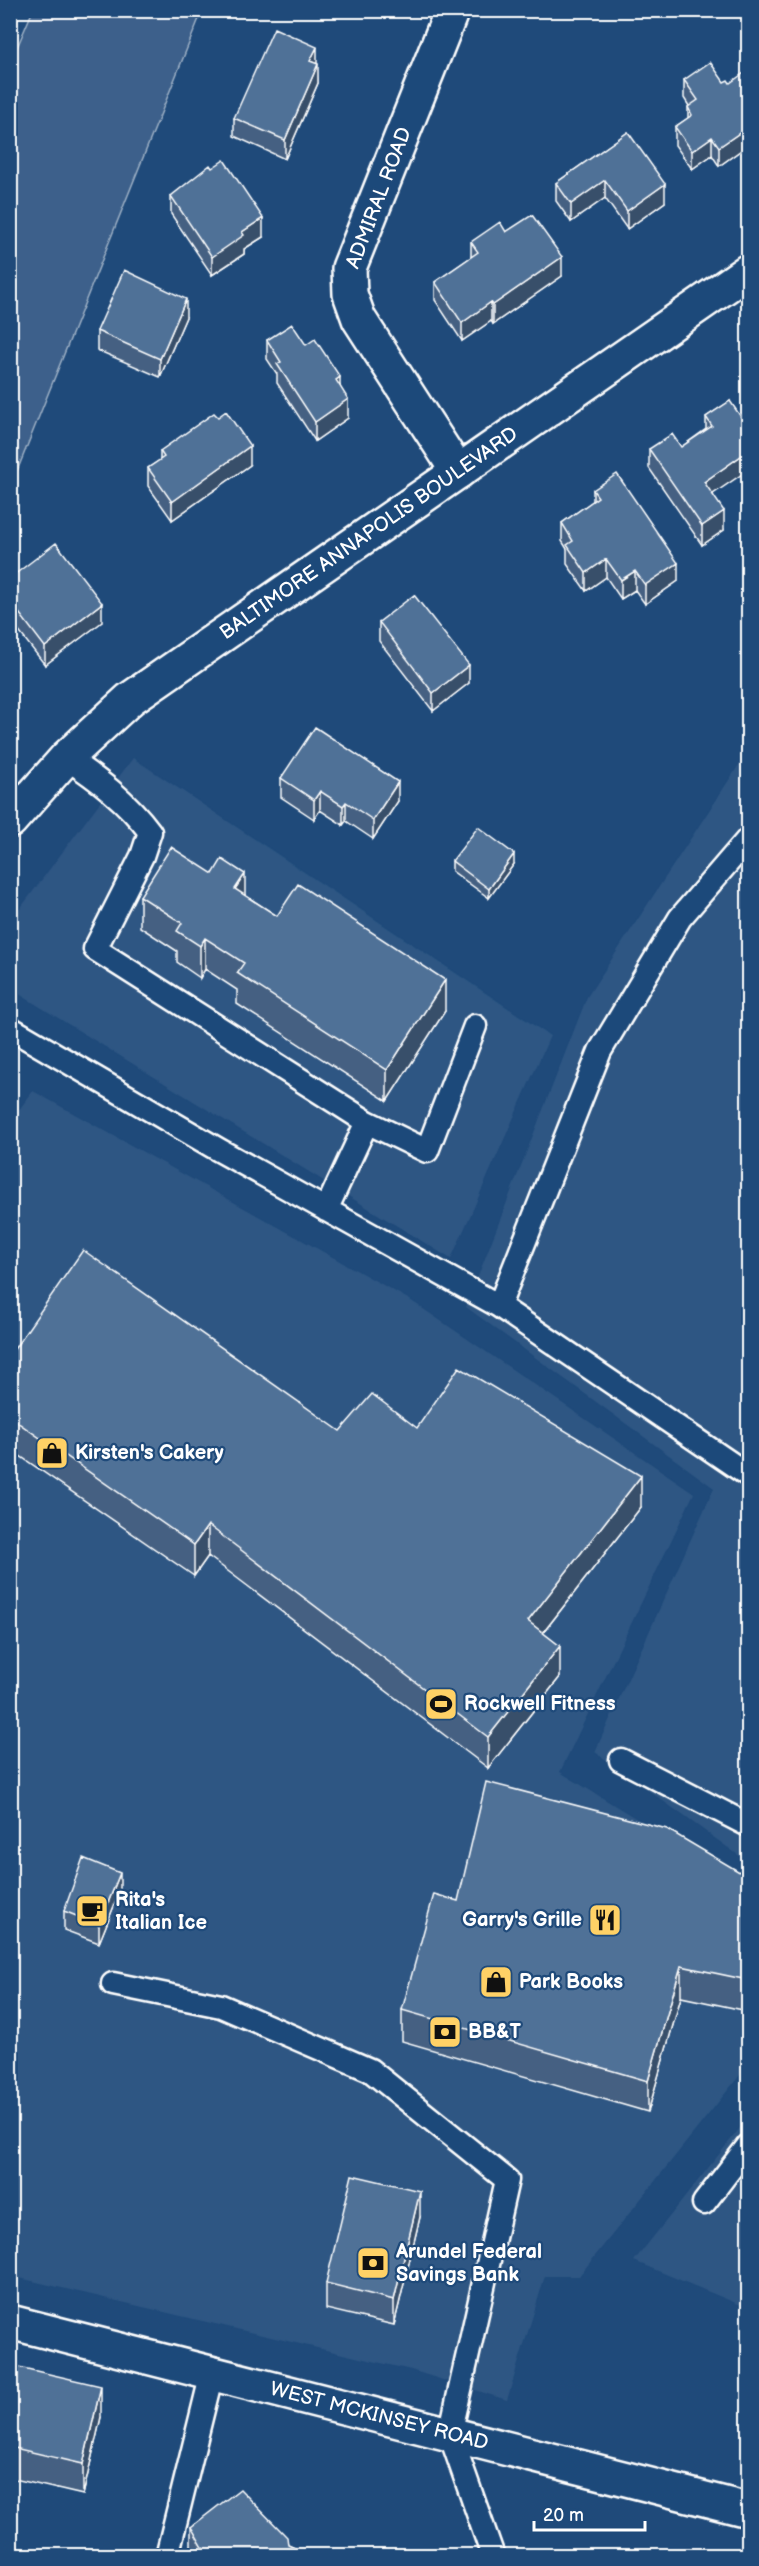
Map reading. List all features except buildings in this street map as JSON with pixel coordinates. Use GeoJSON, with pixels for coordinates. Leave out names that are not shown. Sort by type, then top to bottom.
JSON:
{"type":"FeatureCollection","features":[{"type":"Feature","properties":{"kind":"street","name":"ADMIRAL ROAD"},"geometry":{"type":"LineString","coordinates":[[452,10],[349,268],[350,294],[359,319],[458,472]]}},
{"type":"Feature","properties":{"kind":"street","name":"BALTIMORE ANNAPOLIS BOULEVARD"},"geometry":{"type":"LineString","coordinates":[[10,821],[66,758],[130,699],[748,272]]}},
{"type":"Feature","properties":{"kind":"street","name":"WEST MCKINSEY ROAD"},"geometry":{"type":"LineString","coordinates":[[10,2322],[748,2510]]}},
{"type":"Feature","properties":{"kind":"lane"},"geometry":{"type":"LineString","coordinates":[[66,758],[102,782],[136,814],[150,832],[142,856],[95,949],[367,1122],[427,1151],[475,1026]]}},
{"type":"Feature","properties":{"kind":"lane"},"geometry":{"type":"LineString","coordinates":[[499,1306],[600,1051],[680,918],[748,839]]}},
{"type":"Feature","properties":{"kind":"lane"},"geometry":{"type":"LineString","coordinates":[[10,1028],[326,1210],[499,1306],[748,1475]]}},
{"type":"Feature","properties":{"kind":"lane"},"geometry":{"type":"LineString","coordinates":[[326,1210],[367,1122]]}},
{"type":"Feature","properties":{"kind":"lane"},"geometry":{"type":"LineString","coordinates":[[621,1760],[748,1825]]}},
{"type":"Feature","properties":{"kind":"lane"},"geometry":{"type":"LineString","coordinates":[[113,1984],[221,2006],[370,2070],[507,2181],[450,2434],[494,2556]]}},
{"type":"Feature","properties":{"kind":"lane"},"geometry":{"type":"LineString","coordinates":[[704,2203],[748,2146]]}},
{"type":"Feature","properties":{"kind":"lane"},"geometry":{"type":"LineString","coordinates":[[167,2556],[212,2373]]}},
{"type":"Feature","properties":{"kind":"shaded area"},"geometry":{"type":"Polygon","coordinates":[[[33,10],[202,11],[11,486],[10,64],[33,10]]]}},
{"type":"Feature","properties":{"kind":"shaded area"},"geometry":{"type":"Polygon","coordinates":[[[748,751],[748,1862],[595,1752],[714,1488],[466,1307],[587,997],[748,751]]]}},
{"type":"Feature","properties":{"kind":"shaded area"},"geometry":{"type":"Polygon","coordinates":[[[133,758],[550,1036],[451,1259],[11,989],[10,922],[133,758]]]}},
{"type":"Feature","properties":{"kind":"shaded area"},"geometry":{"type":"Polygon","coordinates":[[[33,1091],[410,1300],[694,1493],[560,1772],[748,1887],[748,2065],[579,2276],[545,2276],[507,2400],[411,2370],[11,2276],[10,1122],[33,1091]]]}},
{"type":"Feature","properties":{"kind":"shaded area"},"geometry":{"type":"Polygon","coordinates":[[[748,2118],[748,2308],[634,2261],[748,2118]]]}},
{"type":"Feature","properties":{"kind":"place","name":"Kirsten's Cakery"},"geometry":{"type":"Point","coordinates":[52,1453]}},
{"type":"Feature","properties":{"kind":"place","name":"Rockwell Fitness"},"geometry":{"type":"Point","coordinates":[441,1704]}},
{"type":"Feature","properties":{"kind":"place","name":"Rita's Italian Ice"},"geometry":{"type":"Point","coordinates":[92,1911]}},
{"type":"Feature","properties":{"kind":"place","name":"Garry's Grille"},"geometry":{"type":"Point","coordinates":[605,1920]}},
{"type":"Feature","properties":{"kind":"place","name":"Park Books"},"geometry":{"type":"Point","coordinates":[496,1982]}},
{"type":"Feature","properties":{"kind":"place","name":"BB&T"},"geometry":{"type":"Point","coordinates":[445,2032]}},
{"type":"Feature","properties":{"kind":"place","name":"Arundel Federal Savings Bank"},"geometry":{"type":"Point","coordinates":[373,2263]}}]}
